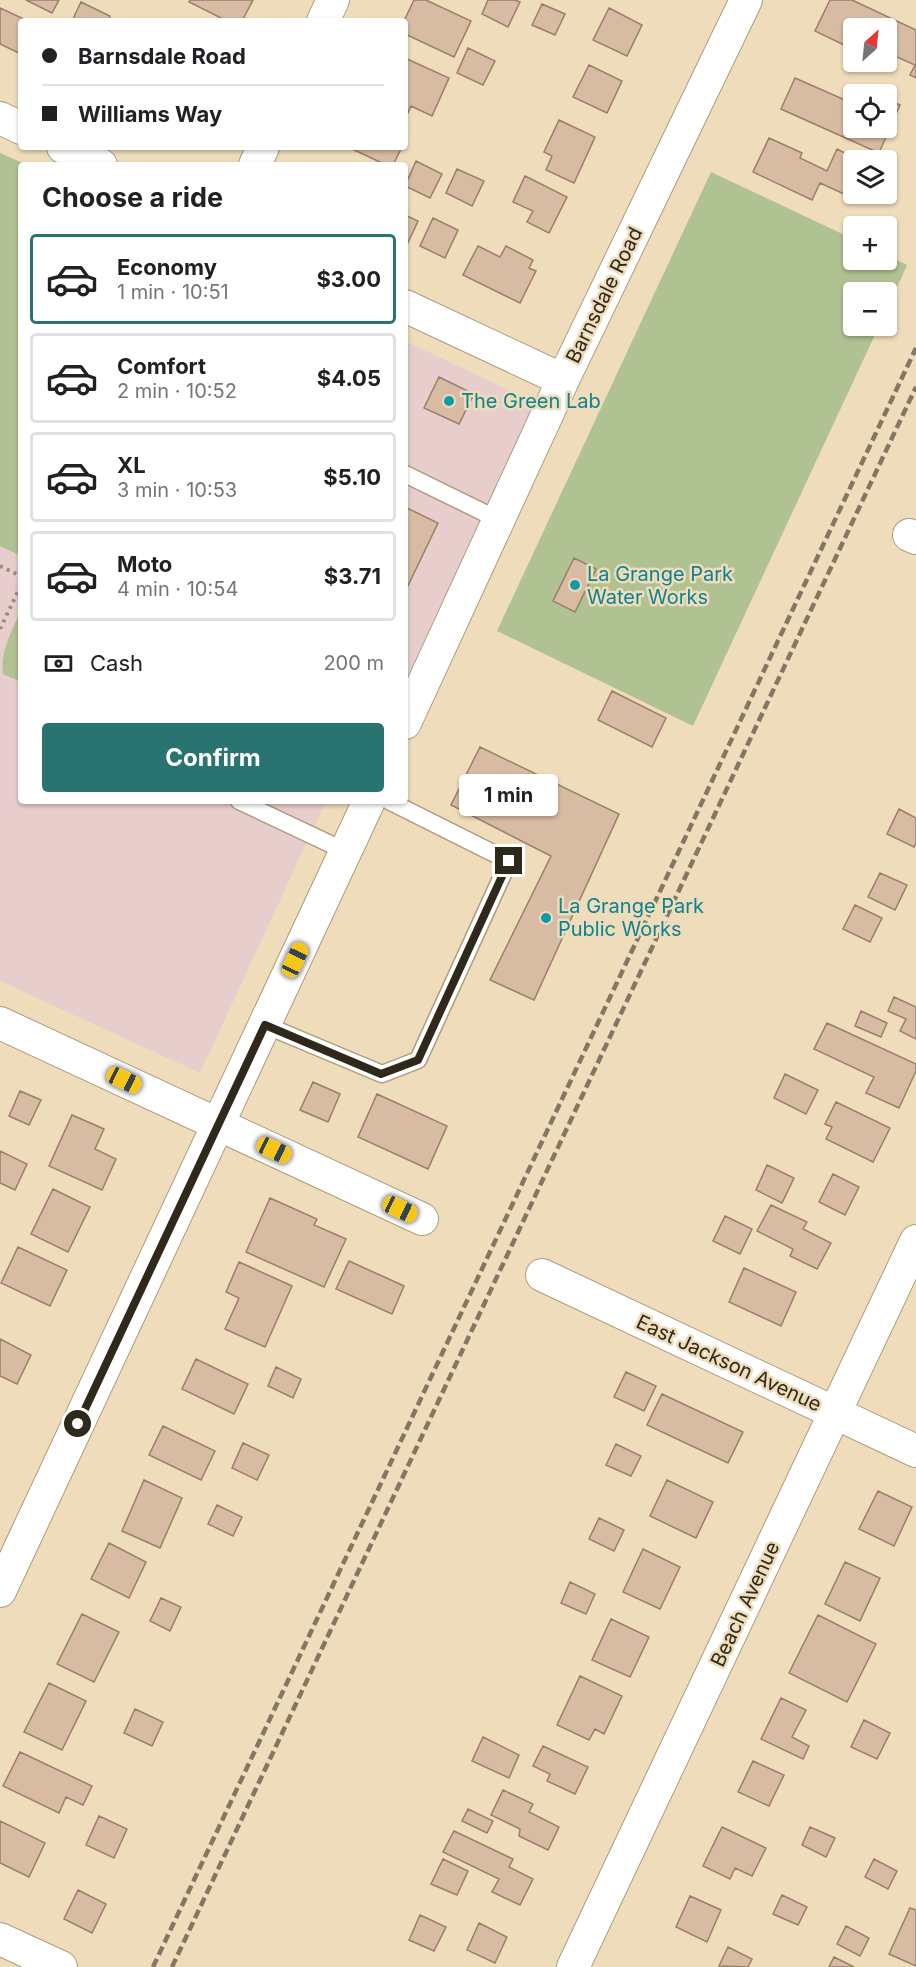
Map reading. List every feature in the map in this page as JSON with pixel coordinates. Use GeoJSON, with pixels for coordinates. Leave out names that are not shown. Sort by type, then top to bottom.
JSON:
{"type":"FeatureCollection","features":[{"type":"Feature","properties":{"kind":"street"},"geometry":{"type":"LineString","coordinates":[[324,18],[333,0]]}},
{"type":"Feature","properties":{"kind":"street","name":"Barnsdale Road"},"geometry":{"type":"LineString","coordinates":[[408,717],[564,380],[746,0]]}},
{"type":"Feature","properties":{"kind":"street"},"geometry":{"type":"LineString","coordinates":[[0,118],[18,127]]}},
{"type":"Feature","properties":{"kind":"street"},"geometry":{"type":"LineString","coordinates":[[69,150],[95,162]]}},
{"type":"Feature","properties":{"kind":"street"},"geometry":{"type":"LineString","coordinates":[[408,307],[564,380]]}},
{"type":"Feature","properties":{"kind":"street"},"geometry":{"type":"LineString","coordinates":[[0,1591],[368,804]]}},
{"type":"Feature","properties":{"kind":"street"},"geometry":{"type":"LineString","coordinates":[[0,1023],[422,1219]]}},
{"type":"Feature","properties":{"kind":"street","name":"Beach Avenue"},"geometry":{"type":"LineString","coordinates":[[573,1967],[916,1241]]}},
{"type":"Feature","properties":{"kind":"street","name":"East Jackson Avenue"},"geometry":{"type":"LineString","coordinates":[[542,1275],[916,1451]]}},
{"type":"Feature","properties":{"kind":"street"},"geometry":{"type":"LineString","coordinates":[[0,1939],[62,1967]]}},
{"type":"Feature","properties":{"kind":"lane"},"geometry":{"type":"LineString","coordinates":[[408,475],[499,520]]}},
{"type":"Feature","properties":{"kind":"lane"},"geometry":{"type":"LineString","coordinates":[[245,804],[345,851]]}},
{"type":"Feature","properties":{"kind":"lane"},"geometry":{"type":"LineString","coordinates":[[265,1025],[381,1074],[418,1060],[509,861],[395,804]]}},
{"type":"Feature","properties":{"kind":"path"},"geometry":{"type":"LineString","coordinates":[[0,566],[18,575]]}},
{"type":"Feature","properties":{"kind":"path"},"geometry":{"type":"LineString","coordinates":[[0,629],[18,591]]}},
{"type":"Feature","properties":{"kind":"shaded area"},"geometry":{"type":"Polygon","coordinates":[[[0,153],[20,162],[18,162],[18,804],[325,804],[200,1073],[0,981],[0,153]]]}},
{"type":"Feature","properties":{"kind":"shaded area"},"geometry":{"type":"Polygon","coordinates":[[[408,342],[536,403],[408,676],[408,342]]]}},
{"type":"Feature","properties":{"kind":"green space"},"geometry":{"type":"Polygon","coordinates":[[[0,153],[20,162],[18,162],[18,555],[0,546],[0,153]]]}},
{"type":"Feature","properties":{"kind":"green space"},"geometry":{"type":"Polygon","coordinates":[[[711,172],[843,234],[843,270],[897,270],[897,260],[907,265],[897,288],[897,282],[843,282],[843,336],[874,336],[693,726],[497,631],[711,172]]]}},
{"type":"Feature","properties":{"kind":"green space"},"geometry":{"type":"Polygon","coordinates":[[[18,617],[18,681],[3,674],[3,658],[18,617]]]}},
{"type":"Feature","properties":{"kind":"building"},"geometry":{"type":"Polygon","coordinates":[[[26,0],[59,0],[52,13],[26,0]]]}},
{"type":"Feature","properties":{"kind":"building"},"geometry":{"type":"Polygon","coordinates":[[[190,0],[253,0],[244,18],[221,18],[189,2],[190,0]]]}},
{"type":"Feature","properties":{"kind":"building"},"geometry":{"type":"Polygon","coordinates":[[[414,0],[426,0],[471,21],[454,57],[408,35],[408,18],[405,18],[414,0]]]}},
{"type":"Feature","properties":{"kind":"building"},"geometry":{"type":"Polygon","coordinates":[[[488,0],[520,2],[508,27],[482,14],[488,0]]]}},
{"type":"Feature","properties":{"kind":"building"},"geometry":{"type":"Polygon","coordinates":[[[830,0],[852,0],[890,18],[843,18],[843,45],[815,31],[830,0]]]}},
{"type":"Feature","properties":{"kind":"building"},"geometry":{"type":"Polygon","coordinates":[[[81,2],[110,16],[109,18],[73,18],[81,2]]]}},
{"type":"Feature","properties":{"kind":"building"},"geometry":{"type":"Polygon","coordinates":[[[542,4],[565,14],[555,35],[532,25],[542,4]]]}},
{"type":"Feature","properties":{"kind":"building"},"geometry":{"type":"Polygon","coordinates":[[[0,8],[22,18],[18,18],[18,53],[0,44],[0,8]]]}},
{"type":"Feature","properties":{"kind":"building"},"geometry":{"type":"Polygon","coordinates":[[[609,8],[642,25],[627,56],[593,40],[609,8]]]}},
{"type":"Feature","properties":{"kind":"building"},"geometry":{"type":"Polygon","coordinates":[[[897,21],[916,30],[916,78],[910,75],[915,65],[897,57],[897,21]]]}},
{"type":"Feature","properties":{"kind":"building"},"geometry":{"type":"Polygon","coordinates":[[[468,48],[495,61],[483,85],[457,73],[468,48]]]}},
{"type":"Feature","properties":{"kind":"building"},"geometry":{"type":"Polygon","coordinates":[[[408,59],[449,78],[432,116],[411,106],[408,113],[408,59]]]}},
{"type":"Feature","properties":{"kind":"building"},"geometry":{"type":"Polygon","coordinates":[[[589,65],[622,81],[607,113],[573,97],[589,65]]]}},
{"type":"Feature","properties":{"kind":"building"},"geometry":{"type":"Polygon","coordinates":[[[795,78],[843,99],[843,137],[781,109],[795,78]]]}},
{"type":"Feature","properties":{"kind":"building"},"geometry":{"type":"Polygon","coordinates":[[[559,120],[595,137],[574,183],[546,170],[552,156],[544,152],[559,120]]]}},
{"type":"Feature","properties":{"kind":"building"},"geometry":{"type":"Polygon","coordinates":[[[769,138],[802,153],[800,158],[827,171],[837,149],[843,152],[843,194],[820,183],[812,200],[753,172],[769,138]]]}},
{"type":"Feature","properties":{"kind":"building"},"geometry":{"type":"Polygon","coordinates":[[[846,138],[886,138],[880,150],[872,150],[846,138]]]}},
{"type":"Feature","properties":{"kind":"building"},"geometry":{"type":"Polygon","coordinates":[[[354,150],[400,150],[394,162],[380,162],[354,150]]]}},
{"type":"Feature","properties":{"kind":"building"},"geometry":{"type":"Polygon","coordinates":[[[416,161],[442,174],[430,198],[408,187],[408,179],[416,161]]]}},
{"type":"Feature","properties":{"kind":"building"},"geometry":{"type":"Polygon","coordinates":[[[457,169],[484,181],[472,206],[446,193],[457,169]]]}},
{"type":"Feature","properties":{"kind":"building"},"geometry":{"type":"Polygon","coordinates":[[[525,176],[567,197],[549,233],[527,222],[533,211],[513,202],[525,176]]]}},
{"type":"Feature","properties":{"kind":"building"},"geometry":{"type":"Polygon","coordinates":[[[408,216],[418,221],[408,243],[408,216]]]}},
{"type":"Feature","properties":{"kind":"building"},"geometry":{"type":"Polygon","coordinates":[[[433,218],[458,230],[445,258],[420,246],[433,218]]]}},
{"type":"Feature","properties":{"kind":"building"},"geometry":{"type":"Polygon","coordinates":[[[478,246],[500,257],[506,246],[533,260],[529,268],[536,271],[520,303],[463,275],[478,246]]]}},
{"type":"Feature","properties":{"kind":"building","name":"The Green Lab"},"geometry":{"type":"Polygon","coordinates":[[[439,377],[474,394],[459,424],[424,408],[439,377]]]}},
{"type":"Feature","properties":{"kind":"building"},"geometry":{"type":"Polygon","coordinates":[[[408,508],[438,523],[408,586],[408,508]]]}},
{"type":"Feature","properties":{"kind":"building","name":"La Grange Park Water Works"},"geometry":{"type":"Polygon","coordinates":[[[574,558],[596,569],[575,612],[553,601],[574,558]]]}},
{"type":"Feature","properties":{"kind":"building"},"geometry":{"type":"Polygon","coordinates":[[[612,691],[666,718],[652,747],[598,720],[612,691]]]}},
{"type":"Feature","properties":{"kind":"building","name":"La Grange Park Public Works"},"geometry":{"type":"Polygon","coordinates":[[[480,747],[619,814],[534,1000],[490,980],[551,856],[451,805],[480,747]]]}},
{"type":"Feature","properties":{"kind":"building"},"geometry":{"type":"Polygon","coordinates":[[[899,809],[916,818],[914,847],[887,834],[899,809]]]}},
{"type":"Feature","properties":{"kind":"building"},"geometry":{"type":"Polygon","coordinates":[[[880,873],[907,885],[895,910],[868,897],[880,873]]]}},
{"type":"Feature","properties":{"kind":"building"},"geometry":{"type":"Polygon","coordinates":[[[855,905],[882,918],[870,942],[843,929],[855,905]]]}},
{"type":"Feature","properties":{"kind":"building"},"geometry":{"type":"Polygon","coordinates":[[[894,997],[916,1007],[916,1039],[900,1031],[906,1019],[888,1011],[894,997]]]}},
{"type":"Feature","properties":{"kind":"building"},"geometry":{"type":"Polygon","coordinates":[[[861,1011],[887,1023],[881,1037],[855,1026],[861,1011]]]}},
{"type":"Feature","properties":{"kind":"building"},"geometry":{"type":"Polygon","coordinates":[[[827,1023],[916,1064],[916,1071],[899,1108],[866,1093],[874,1077],[814,1049],[827,1023]]]}},
{"type":"Feature","properties":{"kind":"building"},"geometry":{"type":"Polygon","coordinates":[[[785,1074],[818,1090],[806,1114],[774,1098],[785,1074]]]}},
{"type":"Feature","properties":{"kind":"building"},"geometry":{"type":"Polygon","coordinates":[[[313,1082],[340,1094],[328,1122],[300,1110],[313,1082]]]}},
{"type":"Feature","properties":{"kind":"building"},"geometry":{"type":"Polygon","coordinates":[[[20,1091],[41,1100],[29,1125],[9,1116],[20,1091]]]}},
{"type":"Feature","properties":{"kind":"building"},"geometry":{"type":"Polygon","coordinates":[[[377,1094],[447,1126],[428,1169],[358,1137],[377,1094]]]}},
{"type":"Feature","properties":{"kind":"building"},"geometry":{"type":"Polygon","coordinates":[[[836,1102],[890,1128],[873,1162],[826,1139],[832,1127],[825,1124],[836,1102]]]}},
{"type":"Feature","properties":{"kind":"building"},"geometry":{"type":"Polygon","coordinates":[[[72,1115],[104,1129],[95,1149],[116,1159],[102,1190],[49,1166],[72,1115]]]}},
{"type":"Feature","properties":{"kind":"building"},"geometry":{"type":"Polygon","coordinates":[[[0,1151],[27,1164],[15,1190],[0,1183],[0,1151]]]}},
{"type":"Feature","properties":{"kind":"building"},"geometry":{"type":"Polygon","coordinates":[[[767,1165],[794,1178],[782,1203],[756,1190],[767,1165]]]}},
{"type":"Feature","properties":{"kind":"building"},"geometry":{"type":"Polygon","coordinates":[[[833,1174],[859,1187],[845,1215],[819,1202],[833,1174]]]}},
{"type":"Feature","properties":{"kind":"building"},"geometry":{"type":"Polygon","coordinates":[[[53,1189],[90,1207],[68,1252],[31,1234],[53,1189]]]}},
{"type":"Feature","properties":{"kind":"building"},"geometry":{"type":"Polygon","coordinates":[[[270,1198],[317,1219],[314,1225],[346,1239],[324,1287],[246,1252],[270,1198]]]}},
{"type":"Feature","properties":{"kind":"building"},"geometry":{"type":"Polygon","coordinates":[[[771,1205],[807,1222],[803,1229],[831,1243],[817,1269],[790,1256],[793,1249],[757,1231],[771,1205]]]}},
{"type":"Feature","properties":{"kind":"building"},"geometry":{"type":"Polygon","coordinates":[[[725,1216],[752,1229],[740,1254],[713,1241],[725,1216]]]}},
{"type":"Feature","properties":{"kind":"building"},"geometry":{"type":"Polygon","coordinates":[[[18,1247],[67,1270],[50,1306],[1,1283],[18,1247]]]}},
{"type":"Feature","properties":{"kind":"building"},"geometry":{"type":"Polygon","coordinates":[[[349,1261],[404,1286],[392,1314],[336,1289],[349,1261]]]}},
{"type":"Feature","properties":{"kind":"building"},"geometry":{"type":"Polygon","coordinates":[[[239,1262],[292,1286],[265,1347],[225,1329],[239,1298],[226,1292],[239,1262]]]}},
{"type":"Feature","properties":{"kind":"building"},"geometry":{"type":"Polygon","coordinates":[[[744,1268],[796,1292],[781,1326],[729,1302],[744,1268]]]}},
{"type":"Feature","properties":{"kind":"building"},"geometry":{"type":"Polygon","coordinates":[[[0,1339],[31,1355],[17,1384],[0,1376],[0,1339]]]}},
{"type":"Feature","properties":{"kind":"building"},"geometry":{"type":"Polygon","coordinates":[[[196,1359],[248,1384],[234,1414],[182,1389],[196,1359]]]}},
{"type":"Feature","properties":{"kind":"building"},"geometry":{"type":"Polygon","coordinates":[[[276,1367],[301,1379],[293,1398],[268,1386],[276,1367]]]}},
{"type":"Feature","properties":{"kind":"building"},"geometry":{"type":"Polygon","coordinates":[[[626,1372],[656,1386],[644,1411],[614,1397],[626,1372]]]}},
{"type":"Feature","properties":{"kind":"building"},"geometry":{"type":"Polygon","coordinates":[[[662,1394],[743,1432],[728,1463],[647,1425],[662,1394]]]}},
{"type":"Feature","properties":{"kind":"building"},"geometry":{"type":"Polygon","coordinates":[[[163,1426],[215,1451],[201,1480],[149,1455],[163,1426]]]}},
{"type":"Feature","properties":{"kind":"building"},"geometry":{"type":"Polygon","coordinates":[[[243,1443],[269,1455],[257,1480],[232,1468],[243,1443]]]}},
{"type":"Feature","properties":{"kind":"building"},"geometry":{"type":"Polygon","coordinates":[[[616,1444],[641,1456],[631,1476],[606,1465],[616,1444]]]}},
{"type":"Feature","properties":{"kind":"building"},"geometry":{"type":"Polygon","coordinates":[[[144,1480],[182,1498],[160,1548],[122,1531],[144,1480]]]}},
{"type":"Feature","properties":{"kind":"building"},"geometry":{"type":"Polygon","coordinates":[[[667,1480],[713,1502],[696,1538],[650,1516],[667,1480]]]}},
{"type":"Feature","properties":{"kind":"building"},"geometry":{"type":"Polygon","coordinates":[[[878,1491],[912,1507],[894,1546],[859,1529],[878,1491]]]}},
{"type":"Feature","properties":{"kind":"building"},"geometry":{"type":"Polygon","coordinates":[[[217,1505],[242,1517],[233,1536],[208,1524],[217,1505]]]}},
{"type":"Feature","properties":{"kind":"building"},"geometry":{"type":"Polygon","coordinates":[[[599,1518],[624,1530],[614,1551],[589,1539],[599,1518]]]}},
{"type":"Feature","properties":{"kind":"building"},"geometry":{"type":"Polygon","coordinates":[[[109,1543],[146,1562],[129,1598],[91,1579],[109,1543]]]}},
{"type":"Feature","properties":{"kind":"building"},"geometry":{"type":"Polygon","coordinates":[[[643,1549],[680,1567],[660,1609],[623,1592],[643,1549]]]}},
{"type":"Feature","properties":{"kind":"building"},"geometry":{"type":"Polygon","coordinates":[[[845,1562],[880,1578],[860,1621],[825,1604],[845,1562]]]}},
{"type":"Feature","properties":{"kind":"building"},"geometry":{"type":"Polygon","coordinates":[[[570,1582],[595,1594],[586,1614],[561,1603],[570,1582]]]}},
{"type":"Feature","properties":{"kind":"building"},"geometry":{"type":"Polygon","coordinates":[[[161,1598],[181,1607],[170,1631],[150,1621],[161,1598]]]}},
{"type":"Feature","properties":{"kind":"building"},"geometry":{"type":"Polygon","coordinates":[[[82,1614],[119,1632],[94,1682],[57,1664],[82,1614]]]}},
{"type":"Feature","properties":{"kind":"building"},"geometry":{"type":"Polygon","coordinates":[[[818,1615],[876,1644],[847,1702],[789,1673],[818,1615]]]}},
{"type":"Feature","properties":{"kind":"building"},"geometry":{"type":"Polygon","coordinates":[[[611,1619],[649,1637],[630,1677],[592,1660],[611,1619]]]}},
{"type":"Feature","properties":{"kind":"building"},"geometry":{"type":"Polygon","coordinates":[[[580,1676],[622,1696],[604,1734],[595,1729],[589,1740],[557,1725],[580,1676]]]}},
{"type":"Feature","properties":{"kind":"building"},"geometry":{"type":"Polygon","coordinates":[[[49,1683],[86,1701],[62,1750],[24,1732],[49,1683]]]}},
{"type":"Feature","properties":{"kind":"building"},"geometry":{"type":"Polygon","coordinates":[[[781,1698],[806,1710],[792,1737],[809,1746],[803,1759],[761,1739],[781,1698]]]}},
{"type":"Feature","properties":{"kind":"building"},"geometry":{"type":"Polygon","coordinates":[[[135,1709],[163,1722],[152,1746],[124,1733],[135,1709]]]}},
{"type":"Feature","properties":{"kind":"building"},"geometry":{"type":"Polygon","coordinates":[[[864,1720],[890,1733],[877,1759],[851,1747],[864,1720]]]}},
{"type":"Feature","properties":{"kind":"building"},"geometry":{"type":"Polygon","coordinates":[[[483,1737],[519,1755],[509,1778],[472,1761],[483,1737]]]}},
{"type":"Feature","properties":{"kind":"building"},"geometry":{"type":"Polygon","coordinates":[[[543,1746],[588,1767],[575,1794],[547,1781],[550,1774],[533,1766],[543,1746]]]}},
{"type":"Feature","properties":{"kind":"building"},"geometry":{"type":"Polygon","coordinates":[[[20,1752],[92,1786],[83,1805],[66,1797],[59,1813],[3,1786],[20,1752]]]}},
{"type":"Feature","properties":{"kind":"building"},"geometry":{"type":"Polygon","coordinates":[[[753,1761],[784,1775],[769,1806],[738,1792],[753,1761]]]}},
{"type":"Feature","properties":{"kind":"building"},"geometry":{"type":"Polygon","coordinates":[[[503,1790],[533,1804],[529,1812],[559,1827],[548,1850],[519,1836],[520,1829],[491,1815],[503,1790]]]}},
{"type":"Feature","properties":{"kind":"building"},"geometry":{"type":"Polygon","coordinates":[[[468,1809],[493,1821],[487,1833],[462,1821],[468,1809]]]}},
{"type":"Feature","properties":{"kind":"building"},"geometry":{"type":"Polygon","coordinates":[[[99,1816],[127,1829],[114,1858],[86,1845],[99,1816]]]}},
{"type":"Feature","properties":{"kind":"building"},"geometry":{"type":"Polygon","coordinates":[[[0,1821],[45,1843],[29,1877],[0,1863],[0,1821]]]}},
{"type":"Feature","properties":{"kind":"building"},"geometry":{"type":"Polygon","coordinates":[[[722,1827],[766,1848],[752,1876],[735,1868],[730,1879],[703,1866],[722,1827]]]}},
{"type":"Feature","properties":{"kind":"building"},"geometry":{"type":"Polygon","coordinates":[[[810,1827],[835,1838],[826,1857],[802,1845],[810,1827]]]}},
{"type":"Feature","properties":{"kind":"building"},"geometry":{"type":"Polygon","coordinates":[[[454,1831],[513,1859],[509,1867],[533,1879],[520,1905],[492,1892],[499,1879],[443,1852],[454,1831]]]}},
{"type":"Feature","properties":{"kind":"building"},"geometry":{"type":"Polygon","coordinates":[[[443,1859],[468,1871],[457,1895],[431,1884],[443,1859]]]}},
{"type":"Feature","properties":{"kind":"building"},"geometry":{"type":"Polygon","coordinates":[[[874,1859],[897,1871],[888,1889],[865,1877],[874,1859]]]}},
{"type":"Feature","properties":{"kind":"building"},"geometry":{"type":"Polygon","coordinates":[[[78,1890],[106,1904],[92,1933],[64,1919],[78,1890]]]}},
{"type":"Feature","properties":{"kind":"building"},"geometry":{"type":"Polygon","coordinates":[[[782,1895],[807,1907],[798,1925],[773,1914],[782,1895]]]}},
{"type":"Feature","properties":{"kind":"building"},"geometry":{"type":"Polygon","coordinates":[[[690,1896],[721,1910],[707,1942],[676,1927],[690,1896]]]}},
{"type":"Feature","properties":{"kind":"building"},"geometry":{"type":"Polygon","coordinates":[[[910,1908],[916,1910],[916,1966],[889,1954],[910,1908]]]}},
{"type":"Feature","properties":{"kind":"building"},"geometry":{"type":"Polygon","coordinates":[[[420,1915],[446,1927],[434,1951],[409,1940],[420,1915]]]}},
{"type":"Feature","properties":{"kind":"building"},"geometry":{"type":"Polygon","coordinates":[[[479,1923],[507,1937],[495,1963],[467,1950],[479,1923]]]}},
{"type":"Feature","properties":{"kind":"building"},"geometry":{"type":"Polygon","coordinates":[[[846,1926],[869,1938],[860,1956],[837,1944],[846,1926]]]}},
{"type":"Feature","properties":{"kind":"building"},"geometry":{"type":"Polygon","coordinates":[[[728,1947],[752,1959],[748,1967],[719,1966],[728,1947]]]}},
{"type":"Feature","properties":{"kind":"building"},"geometry":{"type":"Polygon","coordinates":[[[834,1957],[854,1967],[829,1967],[834,1957]]]}},
{"type":"Feature","properties":{"kind":"railway"},"geometry":{"type":"LineString","coordinates":[[153,1967],[916,348]]}},
{"type":"Feature","properties":{"kind":"railway"},"geometry":{"type":"LineString","coordinates":[[172,1967],[916,387]]}},
{"type":"Feature","properties":{"kind":"place","name":"The Green Lab"},"geometry":{"type":"Point","coordinates":[449,401]}},
{"type":"Feature","properties":{"kind":"place","name":"La Grange Park Water Works"},"geometry":{"type":"Point","coordinates":[575,585]}},
{"type":"Feature","properties":{"kind":"place","name":"La Grange Park Public Works"},"geometry":{"type":"Point","coordinates":[546,918]}},
{"type":"Feature","properties":{"kind":"route"},"geometry":{"type":"LineString","coordinates":[[78,1424],[265,1025],[381,1074],[418,1060],[509,861]]}}]}
